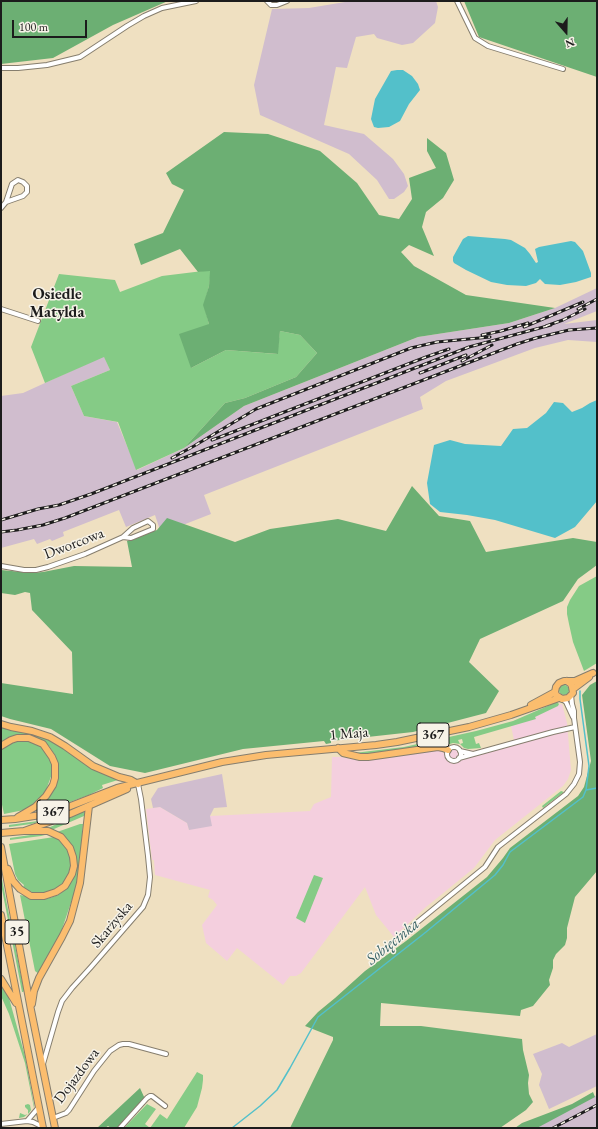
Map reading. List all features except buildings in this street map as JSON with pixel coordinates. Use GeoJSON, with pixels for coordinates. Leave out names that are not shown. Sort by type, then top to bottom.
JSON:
{"type":"FeatureCollection","features":[{"type":"Feature","properties":{"kind":"main road","name":"367"},"geometry":{"type":"LineString","coordinates":[[595,672],[572,692],[568,698],[559,696],[556,687],[561,681],[575,681],[595,672]]}},
{"type":"Feature","properties":{"kind":"main road"},"geometry":{"type":"LineString","coordinates":[[567,681],[571,684],[572,692]]}},
{"type":"Feature","properties":{"kind":"main road","name":"1 Maja"},"geometry":{"type":"LineString","coordinates":[[1,820],[47,814],[117,788],[222,762],[266,755],[376,745],[433,735],[497,720],[559,696]]}},
{"type":"Feature","properties":{"kind":"main road"},"geometry":{"type":"LineString","coordinates":[[1,724],[50,737],[93,766],[138,784]]}},
{"type":"Feature","properties":{"kind":"main road"},"geometry":{"type":"LineString","coordinates":[[1,746],[17,738],[29,738],[43,744],[47,748],[55,764],[55,778],[46,796],[35,807],[15,819]]}},
{"type":"Feature","properties":{"kind":"main road"},"geometry":{"type":"LineString","coordinates":[[338,748],[343,753],[360,757],[438,747],[448,750]]}},
{"type":"Feature","properties":{"kind":"main road","name":"1 Maja"},"geometry":{"type":"LineString","coordinates":[[1,833],[24,831],[70,814],[138,784]]}},
{"type":"Feature","properties":{"kind":"main road"},"geometry":{"type":"LineString","coordinates":[[31,1010],[34,991],[39,978],[70,921],[80,883],[89,806]]}},
{"type":"Feature","properties":{"kind":"main road"},"geometry":{"type":"LineString","coordinates":[[2,855],[13,881],[20,889],[31,896],[44,896],[51,894],[65,886],[72,874],[74,861],[72,853],[64,840],[48,831],[24,831]]}},
{"type":"Feature","properties":{"kind":"main road","name":"35"},"geometry":{"type":"LineString","coordinates":[[1,847],[31,1010],[55,1128]]}},
{"type":"Feature","properties":{"kind":"main road","name":"35"},"geometry":{"type":"LineString","coordinates":[[1,915],[43,1127]]}},
{"type":"Feature","properties":{"kind":"main road"},"geometry":{"type":"LineString","coordinates":[[1,980],[19,1008]]}},
{"type":"Feature","properties":{"kind":"main road"},"geometry":{"type":"LineString","coordinates":[[17,999],[29,997]]}},
{"type":"Feature","properties":{"kind":"street"},"geometry":{"type":"LineString","coordinates":[[1,68],[47,65],[80,57],[144,16],[162,8],[196,1]]}},
{"type":"Feature","properties":{"kind":"street"},"geometry":{"type":"LineString","coordinates":[[267,1],[271,5],[277,5],[287,1]]}},
{"type":"Feature","properties":{"kind":"street"},"geometry":{"type":"LineString","coordinates":[[457,1],[475,38],[488,46],[563,69]]}},
{"type":"Feature","properties":{"kind":"street"},"geometry":{"type":"LineString","coordinates":[[1,208],[6,202],[12,184],[18,180],[27,186],[27,192],[23,196],[6,202]]}},
{"type":"Feature","properties":{"kind":"street"},"geometry":{"type":"LineString","coordinates":[[1,309],[38,321]]}},
{"type":"Feature","properties":{"kind":"street","name":"Dworcowa"},"geometry":{"type":"LineString","coordinates":[[1,566],[24,570],[36,570],[48,567],[85,554],[123,537],[133,528],[149,521],[153,525],[153,529],[131,538],[123,537]]}},
{"type":"Feature","properties":{"kind":"street"},"geometry":{"type":"LineString","coordinates":[[398,940],[409,929],[485,867],[498,847],[566,794],[574,784],[579,774],[580,762],[572,704],[572,692]]}},
{"type":"Feature","properties":{"kind":"street"},"geometry":{"type":"LineString","coordinates":[[559,696],[566,702],[574,718]]}},
{"type":"Feature","properties":{"kind":"street"},"geometry":{"type":"LineString","coordinates":[[474,754],[460,751],[454,747],[448,750],[447,755],[450,760],[454,761],[459,758],[474,754],[575,727]]}},
{"type":"Feature","properties":{"kind":"street"},"geometry":{"type":"LineString","coordinates":[[459,758],[461,754],[460,751]]}},
{"type":"Feature","properties":{"kind":"street","name":"Skarżyska"},"geometry":{"type":"LineString","coordinates":[[43,1067],[62,1001],[143,907],[148,895],[150,878],[149,866],[138,784]]}},
{"type":"Feature","properties":{"kind":"street","name":"Dojazdowa"},"geometry":{"type":"LineString","coordinates":[[53,1118],[66,1113],[69,1110],[94,1071],[110,1051],[123,1044],[129,1044],[166,1054]]}},
{"type":"Feature","properties":{"kind":"street"},"geometry":{"type":"LineString","coordinates":[[120,1128],[150,1096],[165,1106]]}},
{"type":"Feature","properties":{"kind":"street"},"geometry":{"type":"LineString","coordinates":[[27,1121],[39,1107]]}},
{"type":"Feature","properties":{"kind":"street"},"geometry":{"type":"LineString","coordinates":[[1,1124],[27,1121],[43,1127]]}},
{"type":"Feature","properties":{"kind":"shaded area"},"geometry":{"type":"Polygon","coordinates":[[[351,1],[436,1],[438,7],[435,23],[413,43],[402,45],[377,38],[374,34],[356,37],[347,68],[336,67],[324,125],[364,134],[393,159],[404,174],[408,186],[404,192],[394,199],[389,199],[377,180],[349,154],[260,115],[254,85],[272,9],[309,8],[351,1]]]}},
{"type":"Feature","properties":{"kind":"shaded area"},"geometry":{"type":"Polygon","coordinates":[[[597,288],[597,311],[564,324],[597,320],[597,342],[568,340],[535,348],[446,381],[420,397],[423,409],[204,495],[211,514],[170,530],[160,530],[155,515],[126,527],[119,510],[63,532],[64,536],[52,541],[50,539],[37,544],[34,539],[1,548],[1,396],[23,393],[104,356],[110,370],[71,386],[84,416],[117,422],[137,470],[184,448],[244,406],[418,337],[509,323],[555,308],[597,288]]]}},
{"type":"Feature","properties":{"kind":"shaded area"},"geometry":{"type":"Polygon","coordinates":[[[562,704],[567,723],[571,770],[568,779],[563,786],[495,840],[474,868],[426,907],[394,937],[376,915],[365,887],[301,973],[296,976],[290,976],[283,985],[237,948],[227,961],[206,943],[202,925],[217,905],[208,897],[210,890],[155,875],[146,809],[160,807],[187,823],[189,830],[210,816],[310,811],[314,804],[331,797],[332,757],[364,761],[437,750],[443,753],[448,747],[454,745],[465,750],[479,751],[514,740],[511,726],[521,723],[562,704]]]}},
{"type":"Feature","properties":{"kind":"shaded area"},"geometry":{"type":"Polygon","coordinates":[[[222,774],[227,807],[214,808],[210,816],[212,826],[189,830],[187,823],[160,807],[153,808],[151,799],[158,788],[222,774]]]}},
{"type":"Feature","properties":{"kind":"shaded area"},"geometry":{"type":"Polygon","coordinates":[[[597,1034],[597,1086],[549,1109],[539,1085],[542,1074],[533,1054],[562,1043],[569,1047],[597,1034]]]}},
{"type":"Feature","properties":{"kind":"shaded area"},"geometry":{"type":"Polygon","coordinates":[[[597,1095],[597,1128],[534,1128],[597,1095]]]}},
{"type":"Feature","properties":{"kind":"green space"},"geometry":{"type":"Polygon","coordinates":[[[1,1],[168,1],[113,25],[53,58],[1,64],[1,1]]]}},
{"type":"Feature","properties":{"kind":"green space"},"geometry":{"type":"Polygon","coordinates":[[[464,1],[597,1],[597,77],[479,37],[464,1]]]}},
{"type":"Feature","properties":{"kind":"green space"},"geometry":{"type":"Polygon","coordinates":[[[224,132],[268,134],[320,151],[357,183],[379,215],[399,219],[412,199],[409,178],[436,168],[427,151],[427,138],[446,153],[454,180],[443,198],[426,212],[422,227],[434,256],[409,245],[401,252],[414,266],[466,295],[555,308],[509,323],[418,337],[244,406],[184,448],[225,403],[245,398],[296,377],[317,353],[300,335],[280,331],[278,354],[226,350],[191,368],[179,334],[209,324],[203,305],[209,286],[210,271],[198,272],[180,249],[141,265],[134,244],[163,233],[184,190],[172,184],[166,173],[224,132]]]}},
{"type":"Feature","properties":{"kind":"green space"},"geometry":{"type":"Polygon","coordinates":[[[211,270],[204,305],[209,324],[191,368],[226,350],[277,354],[280,331],[300,335],[317,353],[296,377],[245,398],[225,403],[184,448],[136,470],[118,422],[84,416],[71,386],[110,370],[104,357],[45,383],[31,347],[59,274],[115,280],[120,292],[162,276],[211,270]]]}},
{"type":"Feature","properties":{"kind":"green space"},"geometry":{"type":"Polygon","coordinates":[[[412,486],[439,516],[470,521],[486,552],[573,538],[597,542],[597,565],[578,579],[563,601],[480,639],[469,662],[499,691],[486,713],[413,732],[331,741],[331,743],[326,744],[324,741],[243,749],[145,773],[110,766],[51,729],[1,716],[1,683],[73,694],[72,652],[32,610],[30,593],[25,592],[15,595],[1,593],[1,570],[32,573],[74,566],[132,567],[127,541],[157,530],[167,518],[235,542],[270,529],[338,519],[386,531],[412,486]]]}},
{"type":"Feature","properties":{"kind":"green space"},"geometry":{"type":"Polygon","coordinates":[[[597,576],[597,663],[584,671],[573,642],[567,607],[579,586],[597,576]]]}},
{"type":"Feature","properties":{"kind":"green space"},"geometry":{"type":"Polygon","coordinates":[[[597,681],[597,871],[575,897],[567,928],[565,945],[556,954],[553,960],[553,968],[549,980],[550,985],[533,1006],[521,1010],[520,1016],[381,1003],[380,1026],[421,1026],[522,1039],[529,1075],[529,1094],[533,1102],[526,1110],[500,1128],[290,1128],[333,1040],[333,1037],[305,1026],[318,1012],[365,971],[406,941],[487,877],[510,848],[578,796],[584,787],[591,761],[582,695],[590,685],[597,681]]]}},
{"type":"Feature","properties":{"kind":"green space"},"geometry":{"type":"Polygon","coordinates":[[[562,685],[566,685],[568,686],[568,694],[562,695],[559,692],[559,688],[562,685]]]}},
{"type":"Feature","properties":{"kind":"green space"},"geometry":{"type":"Polygon","coordinates":[[[557,702],[559,704],[558,706],[535,717],[536,719],[474,737],[476,744],[479,743],[481,748],[468,749],[464,748],[460,744],[453,743],[447,745],[436,743],[435,745],[369,755],[354,753],[404,747],[476,731],[513,721],[557,702]],[[462,739],[458,740],[460,744],[463,743],[462,739]]]}},
{"type":"Feature","properties":{"kind":"green space"},"geometry":{"type":"Polygon","coordinates":[[[1,727],[28,732],[54,741],[91,767],[107,775],[121,779],[102,785],[103,788],[89,795],[37,812],[36,810],[44,803],[50,794],[57,774],[58,765],[55,755],[49,746],[42,740],[33,736],[14,736],[1,742],[1,727]]]}},
{"type":"Feature","properties":{"kind":"green space"},"geometry":{"type":"Polygon","coordinates":[[[18,741],[37,743],[44,750],[51,761],[52,774],[46,790],[36,803],[24,810],[4,814],[1,800],[1,750],[7,744],[18,741]]]}},
{"type":"Feature","properties":{"kind":"green space"},"geometry":{"type":"Polygon","coordinates":[[[561,791],[564,792],[543,808],[542,806],[561,791]]]}},
{"type":"Feature","properties":{"kind":"green space"},"geometry":{"type":"Polygon","coordinates":[[[85,811],[84,816],[51,830],[48,828],[85,811]]]}},
{"type":"Feature","properties":{"kind":"green space"},"geometry":{"type":"Polygon","coordinates":[[[64,812],[65,813],[31,824],[9,827],[9,825],[38,821],[64,812]]]}},
{"type":"Feature","properties":{"kind":"green space"},"geometry":{"type":"Polygon","coordinates":[[[83,824],[78,882],[60,935],[39,974],[35,971],[20,895],[41,899],[50,898],[58,895],[66,889],[75,874],[77,862],[72,847],[65,837],[57,832],[83,824]]]}},
{"type":"Feature","properties":{"kind":"green space"},"geometry":{"type":"Polygon","coordinates":[[[44,833],[49,834],[10,840],[10,838],[44,833]]]}},
{"type":"Feature","properties":{"kind":"green space"},"geometry":{"type":"Polygon","coordinates":[[[55,837],[62,841],[68,849],[71,868],[69,875],[66,880],[55,890],[35,893],[26,890],[15,874],[9,844],[55,837]]]}},
{"type":"Feature","properties":{"kind":"green space"},"geometry":{"type":"Polygon","coordinates":[[[1,874],[24,991],[23,992],[1,884],[1,874]]]}},
{"type":"Feature","properties":{"kind":"green space"},"geometry":{"type":"Polygon","coordinates":[[[314,875],[323,878],[305,923],[296,918],[314,875]]]}},
{"type":"Feature","properties":{"kind":"green space"},"geometry":{"type":"Polygon","coordinates":[[[1,985],[9,998],[25,1056],[34,1108],[25,1063],[9,1014],[1,996],[1,985]]]}},
{"type":"Feature","properties":{"kind":"green space"},"geometry":{"type":"Polygon","coordinates":[[[197,1072],[203,1075],[202,1088],[197,1107],[184,1128],[150,1128],[160,1114],[167,1119],[197,1072]]]}},
{"type":"Feature","properties":{"kind":"green space"},"geometry":{"type":"Polygon","coordinates":[[[140,1088],[145,1099],[117,1128],[111,1128],[108,1126],[105,1128],[97,1128],[140,1088]]]}},
{"type":"Feature","properties":{"kind":"green space"},"geometry":{"type":"Polygon","coordinates":[[[593,1092],[595,1097],[537,1128],[515,1128],[522,1123],[572,1104],[593,1092]]]}},
{"type":"Feature","properties":{"kind":"green space"},"geometry":{"type":"Polygon","coordinates":[[[28,1104],[30,1105],[31,1110],[28,1114],[28,1110],[25,1105],[28,1104]]]}},
{"type":"Feature","properties":{"kind":"green space"},"geometry":{"type":"Polygon","coordinates":[[[147,1104],[156,1109],[145,1124],[150,1128],[124,1128],[147,1104]]]}},
{"type":"Feature","properties":{"kind":"green space"},"geometry":{"type":"Polygon","coordinates":[[[20,1113],[25,1115],[28,1114],[19,1118],[20,1113]]]}},
{"type":"Feature","properties":{"kind":"water"},"geometry":{"type":"Polygon","coordinates":[[[403,70],[412,76],[418,84],[420,90],[409,104],[400,121],[389,127],[374,127],[371,119],[375,99],[391,71],[403,70]]]}},
{"type":"Feature","properties":{"kind":"water"},"geometry":{"type":"Polygon","coordinates":[[[468,236],[511,240],[525,248],[536,263],[538,262],[535,249],[571,241],[575,242],[583,251],[591,277],[560,285],[545,284],[540,279],[536,283],[526,286],[491,282],[466,270],[453,261],[453,257],[463,239],[468,236]]]}},
{"type":"Feature","properties":{"kind":"water"},"geometry":{"type":"Polygon","coordinates":[[[597,400],[597,501],[575,527],[555,538],[495,520],[440,512],[430,504],[427,483],[434,445],[450,440],[465,444],[501,446],[513,429],[527,428],[546,413],[554,402],[563,403],[572,412],[597,400]]]}},
{"type":"Feature","properties":{"kind":"waterway","name":"Sobięcinka"},"geometry":{"type":"LineString","coordinates":[[232,1128],[260,1106],[277,1090],[318,1017],[426,932],[495,875],[503,865],[510,852],[583,797],[586,790],[589,766],[580,691]]}},
{"type":"Feature","properties":{"kind":"waterway"},"geometry":{"type":"LineString","coordinates":[[586,790],[597,788]]}},
{"type":"Feature","properties":{"kind":"railway"},"geometry":{"type":"LineString","coordinates":[[578,309],[597,299]]}},
{"type":"Feature","properties":{"kind":"railway"},"geometry":{"type":"LineString","coordinates":[[524,327],[583,302]]}},
{"type":"Feature","properties":{"kind":"railway"},"geometry":{"type":"LineString","coordinates":[[546,326],[563,320],[585,309]]}},
{"type":"Feature","properties":{"kind":"railway"},"geometry":{"type":"LineString","coordinates":[[482,335],[528,323]]}},
{"type":"Feature","properties":{"kind":"railway"},"geometry":{"type":"LineString","coordinates":[[1,520],[38,509],[59,505],[91,494],[469,347],[551,325]]}},
{"type":"Feature","properties":{"kind":"railway"},"geometry":{"type":"LineString","coordinates":[[1,532],[43,525],[65,518],[517,344],[569,330],[597,328]]}},
{"type":"Feature","properties":{"kind":"railway"},"geometry":{"type":"LineString","coordinates":[[172,458],[256,409],[411,348],[437,342],[490,337]]}},
{"type":"Feature","properties":{"kind":"railway"},"geometry":{"type":"LineString","coordinates":[[462,361],[492,345]]}},
{"type":"Feature","properties":{"kind":"railway"},"geometry":{"type":"LineString","coordinates":[[212,440],[449,349]]}},
{"type":"Feature","properties":{"kind":"railway"},"geometry":{"type":"LineString","coordinates":[[420,373],[466,355]]}},
{"type":"Feature","properties":{"kind":"railway"},"geometry":{"type":"LineString","coordinates":[[553,1128],[597,1105]]}},
{"type":"Feature","properties":{"kind":"district","name":"Osiedle Matylda"},"geometry":{"type":"Point","coordinates":[57,304]}}]}
